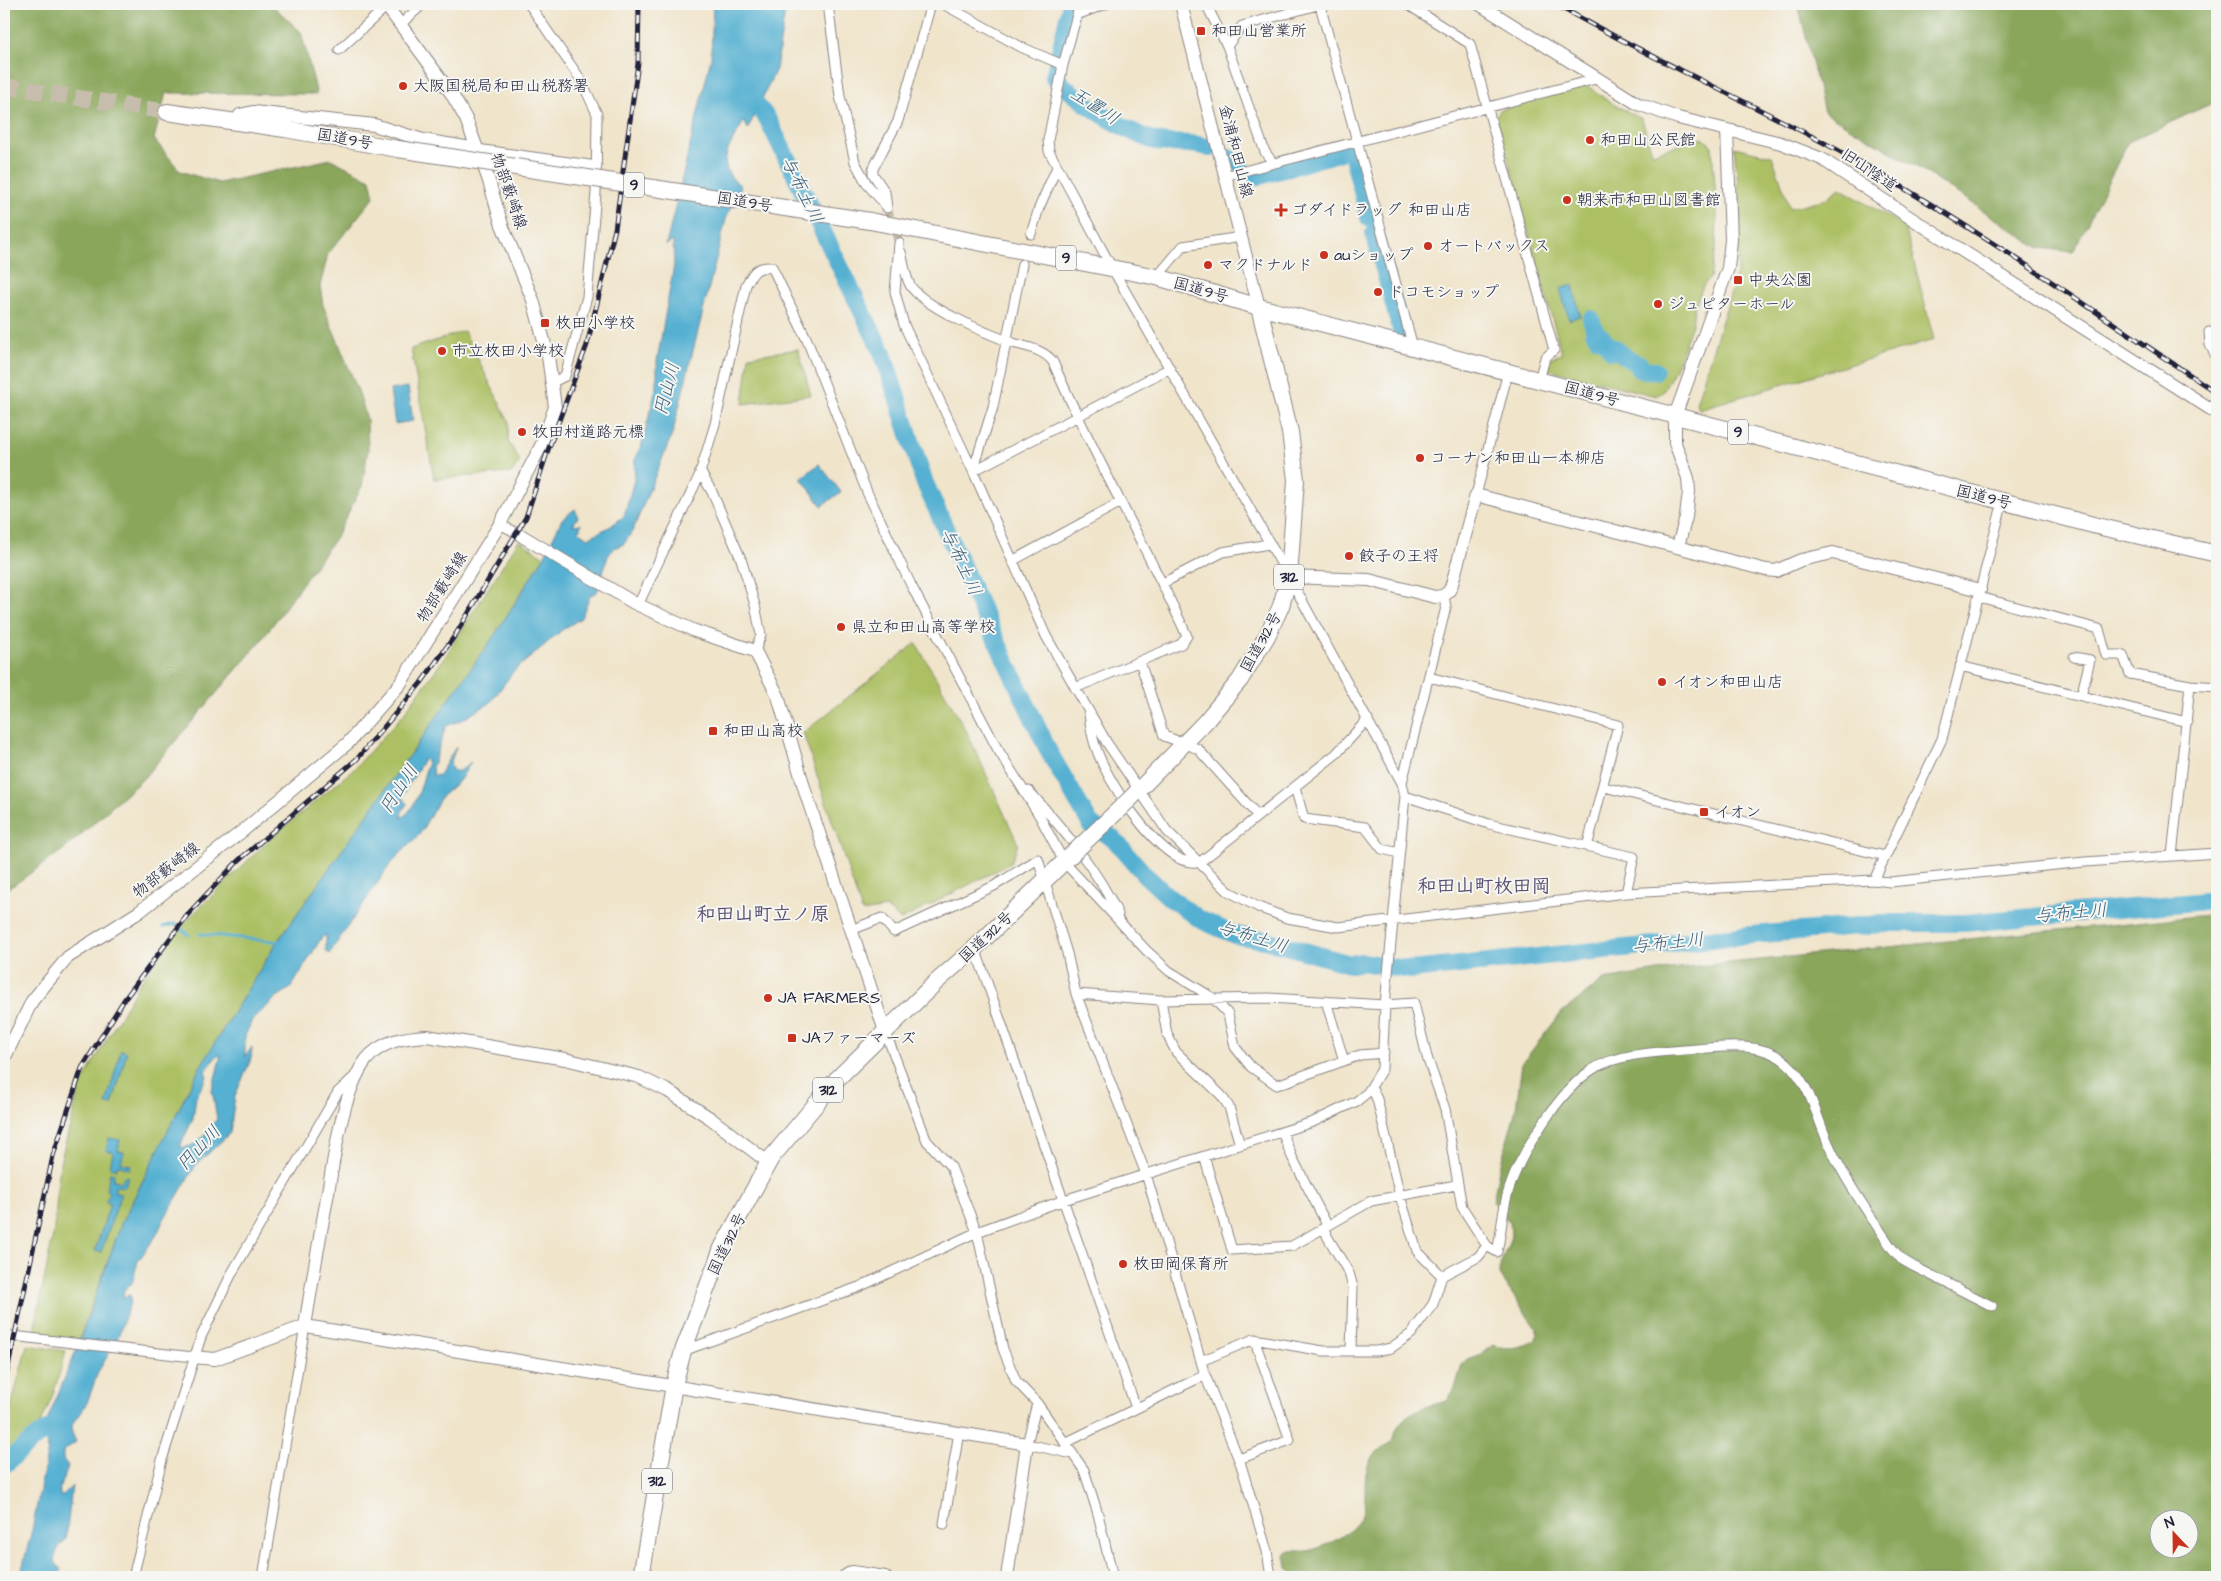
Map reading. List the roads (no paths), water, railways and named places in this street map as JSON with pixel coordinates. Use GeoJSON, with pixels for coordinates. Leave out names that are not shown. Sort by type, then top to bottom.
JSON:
{"type":"FeatureCollection","features":[{"type":"Feature","properties":{"kind":"highway","name":"国道9号"},"geometry":{"type":"LineString","coordinates":[[167,112],[286,129],[398,149],[870,222],[1157,277],[1259,306],[1675,416],[2217,554]]}},
{"type":"Feature","properties":{"kind":"highway","name":"国道312号"},"geometry":{"type":"LineString","coordinates":[[641,1577],[674,1385],[683,1351],[722,1248],[769,1162],[837,1079],[934,983],[976,948],[1135,794],[1206,722],[1240,680],[1267,636],[1281,606],[1289,577],[1296,480],[1290,432],[1259,306]]}},
{"type":"Feature","properties":{"kind":"street"},"geometry":{"type":"LineString","coordinates":[[401,24],[423,4]]}},
{"type":"Feature","properties":{"kind":"street"},"geometry":{"type":"LineString","coordinates":[[828,4],[840,96],[855,162],[867,184],[887,208],[885,192],[873,174],[873,169],[898,121],[931,4]]}},
{"type":"Feature","properties":{"kind":"street"},"geometry":{"type":"LineString","coordinates":[[943,4],[1021,47],[1062,64]]}},
{"type":"Feature","properties":{"kind":"street"},"geometry":{"type":"LineString","coordinates":[[683,1351],[859,1287],[977,1232],[1064,1200],[1282,1132],[1346,1108],[1358,1101],[1371,1087],[1382,1069],[1385,1005],[1405,796],[1402,783],[1289,577],[1112,268],[1049,151],[1048,140],[1062,64],[1079,14],[1080,4]]}},
{"type":"Feature","properties":{"kind":"street"},"geometry":{"type":"LineString","coordinates":[[1079,14],[1106,4]]}},
{"type":"Feature","properties":{"kind":"street"},"geometry":{"type":"LineString","coordinates":[[1206,4],[1227,46],[1265,152],[1273,163]]}},
{"type":"Feature","properties":{"kind":"street"},"geometry":{"type":"LineString","coordinates":[[1407,4],[1470,44],[1554,350],[1545,358],[1539,380]]}},
{"type":"Feature","properties":{"kind":"street","name":"旧山陰道"},"geometry":{"type":"LineString","coordinates":[[1479,4],[1638,104],[1678,118],[1781,143],[1822,159],[1903,214],[2057,309],[2217,413]]}},
{"type":"Feature","properties":{"kind":"street"},"geometry":{"type":"LineString","coordinates":[[338,50],[386,5]]}},
{"type":"Feature","properties":{"kind":"street","name":"物部藪崎線"},"geometry":{"type":"LineString","coordinates":[[4,1059],[32,1002],[68,957],[139,912],[176,884],[348,743],[400,684],[500,524],[542,444],[555,407],[548,356],[533,300],[502,225],[466,119],[451,93],[386,5]]}},
{"type":"Feature","properties":{"kind":"street"},"geometry":{"type":"LineString","coordinates":[[533,5],[581,80],[597,114],[597,166],[586,297],[565,376],[553,382]]}},
{"type":"Feature","properties":{"kind":"street","name":"金浦和田山線"},"geometry":{"type":"LineString","coordinates":[[1184,5],[1225,176],[1259,306]]}},
{"type":"Feature","properties":{"kind":"street"},"geometry":{"type":"LineString","coordinates":[[1227,46],[1242,26],[1321,5],[1413,347]]}},
{"type":"Feature","properties":{"kind":"street"},"geometry":{"type":"LineString","coordinates":[[1225,176],[1596,79]]}},
{"type":"Feature","properties":{"kind":"street"},"geometry":{"type":"LineString","coordinates":[[238,123],[240,115],[253,112],[374,125],[423,140],[597,166]]}},
{"type":"Feature","properties":{"kind":"street"},"geometry":{"type":"LineString","coordinates":[[1678,546],[1689,492],[1688,478],[1675,443],[1675,416],[1728,268],[1731,231],[1727,130]]}},
{"type":"Feature","properties":{"kind":"street"},"geometry":{"type":"LineString","coordinates":[[1030,234],[1057,167]]}},
{"type":"Feature","properties":{"kind":"street"},"geometry":{"type":"LineString","coordinates":[[1157,277],[1183,246],[1241,237]]}},
{"type":"Feature","properties":{"kind":"street"},"geometry":{"type":"LineString","coordinates":[[1075,688],[1181,644],[1187,636],[1163,583],[1076,417],[1048,354],[1006,340],[950,315],[916,294],[909,283],[898,244],[895,292],[898,308],[1046,636],[1075,688],[1107,742],[1135,794],[1167,831],[1228,892],[1258,907],[1287,918],[1338,927],[1393,923],[1626,894],[1874,880],[1890,882],[2085,862],[2217,853]]}},
{"type":"Feature","properties":{"kind":"street"},"geometry":{"type":"LineString","coordinates":[[973,471],[993,407],[1022,264]]}},
{"type":"Feature","properties":{"kind":"street"},"geometry":{"type":"LineString","coordinates":[[636,604],[700,470],[715,424],[746,285],[755,269],[762,266],[772,267],[807,340],[867,492],[911,585],[997,748],[1067,859],[1121,922],[1169,971],[1213,998],[1228,1014],[1235,1047],[1251,1068],[1277,1085],[1360,1055],[1384,1053]]}},
{"type":"Feature","properties":{"kind":"street"},"geometry":{"type":"LineString","coordinates":[[2209,332],[2210,345],[2217,358]]}},
{"type":"Feature","properties":{"kind":"street"},"geometry":{"type":"LineString","coordinates":[[973,471],[1170,368]]}},
{"type":"Feature","properties":{"kind":"street"},"geometry":{"type":"LineString","coordinates":[[1289,577],[1369,580],[1436,597],[1444,596],[1449,592],[1508,372]]}},
{"type":"Feature","properties":{"kind":"street"},"geometry":{"type":"LineString","coordinates":[[700,470],[712,492],[741,559],[755,605],[761,635],[755,652]]}},
{"type":"Feature","properties":{"kind":"street"},"geometry":{"type":"LineString","coordinates":[[1476,495],[1749,566],[1776,571],[1801,560],[1833,553],[1979,593],[2099,629],[2106,655],[2123,656],[2130,674],[2190,685],[2217,687]]}},
{"type":"Feature","properties":{"kind":"street"},"geometry":{"type":"LineString","coordinates":[[1874,880],[1942,739],[2003,501]]}},
{"type":"Feature","properties":{"kind":"street"},"geometry":{"type":"LineString","coordinates":[[1012,561],[1121,502]]}},
{"type":"Feature","properties":{"kind":"street"},"geometry":{"type":"LineString","coordinates":[[500,524],[636,604],[695,631],[755,652],[778,696],[806,794],[851,930],[885,1031],[927,1141],[951,1167],[977,1232],[1003,1349],[1016,1381],[1037,1403],[1084,1470],[1098,1514],[1113,1577]]}},
{"type":"Feature","properties":{"kind":"street"},"geometry":{"type":"LineString","coordinates":[[1163,583],[1223,552],[1269,544]]}},
{"type":"Feature","properties":{"kind":"street"},"geometry":{"type":"LineString","coordinates":[[1402,783],[1446,607],[1444,596]]}},
{"type":"Feature","properties":{"kind":"street"},"geometry":{"type":"LineString","coordinates":[[2074,656],[2090,660],[2081,696]]}},
{"type":"Feature","properties":{"kind":"street"},"geometry":{"type":"LineString","coordinates":[[1140,662],[1164,736],[1175,740]]}},
{"type":"Feature","properties":{"kind":"street"},"geometry":{"type":"LineString","coordinates":[[1960,666],[2187,722]]}},
{"type":"Feature","properties":{"kind":"street"},"geometry":{"type":"LineString","coordinates":[[1429,677],[1618,725],[1604,788],[1587,847]]}},
{"type":"Feature","properties":{"kind":"street"},"geometry":{"type":"LineString","coordinates":[[2172,856],[2190,685]]}},
{"type":"Feature","properties":{"kind":"street"},"geometry":{"type":"LineString","coordinates":[[1088,709],[1093,738],[1102,761],[1120,795],[1134,814],[1163,846],[1181,860],[1199,863],[1336,754],[1368,720]]}},
{"type":"Feature","properties":{"kind":"street"},"geometry":{"type":"LineString","coordinates":[[1193,747],[1198,749],[1258,816]]}},
{"type":"Feature","properties":{"kind":"street"},"geometry":{"type":"LineString","coordinates":[[1014,774],[1055,820],[1109,895],[1121,922]]}},
{"type":"Feature","properties":{"kind":"street"},"geometry":{"type":"LineString","coordinates":[[1296,787],[1304,819],[1365,827],[1382,849],[1399,853]]}},
{"type":"Feature","properties":{"kind":"street"},"geometry":{"type":"LineString","coordinates":[[1604,788],[1885,856]]}},
{"type":"Feature","properties":{"kind":"street"},"geometry":{"type":"LineString","coordinates":[[1405,796],[1489,824],[1634,857],[1626,894]]}},
{"type":"Feature","properties":{"kind":"street"},"geometry":{"type":"LineString","coordinates":[[851,930],[882,918],[894,932],[994,886],[1038,859],[1067,953],[1076,994],[1146,1174],[1205,1375],[1239,1459],[1267,1551],[1271,1577]]}},
{"type":"Feature","properties":{"kind":"street"},"geometry":{"type":"LineString","coordinates":[[976,948],[1136,1408]]}},
{"type":"Feature","properties":{"kind":"street"},"geometry":{"type":"LineString","coordinates":[[1076,994],[1161,1000],[1269,998],[1385,1005],[1414,1004],[1427,1057],[1444,1109],[1456,1185],[1462,1207],[1487,1246],[1497,1252],[1505,1202],[1522,1158],[1545,1121],[1573,1086],[1594,1069],[1632,1055],[1711,1047],[1760,1049],[1776,1054],[1790,1065],[1806,1089],[1830,1148],[1891,1247],[1913,1266],[1992,1306]]}},
{"type":"Feature","properties":{"kind":"street"},"geometry":{"type":"LineString","coordinates":[[1161,1000],[1167,1034],[1176,1052],[1214,1089],[1229,1107],[1240,1145]]}},
{"type":"Feature","properties":{"kind":"street"},"geometry":{"type":"LineString","coordinates":[[1326,1001],[1344,1061]]}},
{"type":"Feature","properties":{"kind":"street"},"geometry":{"type":"LineString","coordinates":[[133,1577],[162,1460],[201,1337],[236,1265],[338,1092],[357,1074],[367,1059],[377,1050],[390,1042],[407,1037],[427,1036],[596,1065],[639,1077],[668,1091],[710,1118],[769,1162]]}},
{"type":"Feature","properties":{"kind":"street"},"geometry":{"type":"LineString","coordinates":[[263,1577],[334,1160],[348,1099],[357,1074]]}},
{"type":"Feature","properties":{"kind":"street"},"geometry":{"type":"LineString","coordinates":[[1371,1087],[1377,1099],[1400,1196],[1417,1251],[1442,1276]]}},
{"type":"Feature","properties":{"kind":"street"},"geometry":{"type":"LineString","coordinates":[[1282,1132],[1292,1157],[1325,1220],[1327,1236],[1349,1273],[1353,1287],[1351,1350]]}},
{"type":"Feature","properties":{"kind":"street"},"geometry":{"type":"LineString","coordinates":[[1204,1156],[1232,1250],[1292,1246],[1371,1201],[1456,1185]]}},
{"type":"Feature","properties":{"kind":"street"},"geometry":{"type":"LineString","coordinates":[[1202,1361],[1254,1339],[1323,1351],[1377,1351],[1391,1348],[1411,1334],[1433,1304],[1442,1276],[1478,1257],[1487,1246]]}},
{"type":"Feature","properties":{"kind":"street"},"geometry":{"type":"LineString","coordinates":[[4,1336],[215,1359],[305,1326],[959,1432],[1073,1454]]}},
{"type":"Feature","properties":{"kind":"street"},"geometry":{"type":"LineString","coordinates":[[1239,1459],[1290,1440],[1254,1339]]}},
{"type":"Feature","properties":{"kind":"street"},"geometry":{"type":"LineString","coordinates":[[1065,1443],[1205,1375]]}},
{"type":"Feature","properties":{"kind":"street"},"geometry":{"type":"LineString","coordinates":[[1007,1577],[1027,1444],[1037,1403]]}},
{"type":"Feature","properties":{"kind":"street"},"geometry":{"type":"LineString","coordinates":[[944,1524],[959,1432]]}},
{"type":"Feature","properties":{"kind":"street"},"geometry":{"type":"LineString","coordinates":[[844,1577],[852,1572],[884,1577]]}},
{"type":"Feature","properties":{"kind":"water","name":"円山川"},"geometry":{"type":"Polygon","coordinates":[[[713,4],[786,4],[776,69],[748,129],[744,121],[727,154],[727,170],[732,178],[741,186],[726,219],[672,435],[633,530],[624,544],[614,548],[608,556],[597,592],[590,596],[581,618],[562,630],[513,672],[490,703],[462,720],[446,726],[432,768],[433,776],[439,775],[456,747],[450,764],[453,771],[460,771],[471,762],[460,780],[441,797],[419,835],[391,863],[329,954],[326,950],[326,935],[322,937],[291,988],[277,997],[252,1020],[245,1036],[245,1057],[252,1047],[251,1059],[235,1096],[230,1133],[196,1165],[156,1236],[138,1261],[132,1283],[124,1290],[123,1297],[130,1295],[131,1300],[117,1340],[98,1372],[87,1403],[73,1423],[71,1430],[76,1442],[63,1451],[63,1459],[68,1466],[60,1485],[61,1497],[72,1486],[66,1539],[58,1549],[55,1558],[57,1566],[61,1569],[60,1577],[20,1577],[32,1530],[48,1449],[45,1440],[49,1434],[48,1418],[75,1353],[122,1222],[200,1067],[277,942],[494,636],[544,557],[562,519],[575,509],[578,517],[573,525],[581,524],[579,532],[588,538],[611,526],[624,516],[634,480],[635,460],[641,447],[657,385],[657,361],[674,265],[673,241],[666,245],[711,58],[713,4]],[[424,759],[402,797],[407,804],[402,811],[401,818],[412,808],[419,793],[428,762],[424,759]],[[221,1055],[216,1057],[205,1071],[207,1077],[196,1097],[193,1118],[180,1147],[186,1147],[197,1142],[217,1119],[212,1090],[221,1055]]]}},
{"type":"Feature","properties":{"kind":"water"},"geometry":{"type":"Polygon","coordinates":[[[1573,285],[1580,316],[1569,320],[1560,289],[1573,285]]]}},
{"type":"Feature","properties":{"kind":"water"},"geometry":{"type":"Polygon","coordinates":[[[408,387],[413,421],[395,424],[390,390],[408,387]]]}},
{"type":"Feature","properties":{"kind":"water"},"geometry":{"type":"Polygon","coordinates":[[[819,464],[841,492],[822,506],[801,478],[819,464]]]}},
{"type":"Feature","properties":{"kind":"water"},"geometry":{"type":"Polygon","coordinates":[[[121,1050],[127,1052],[112,1105],[106,1104],[121,1050]]]}},
{"type":"Feature","properties":{"kind":"water"},"geometry":{"type":"Polygon","coordinates":[[[109,1138],[120,1140],[118,1151],[124,1152],[121,1163],[131,1165],[130,1169],[117,1165],[116,1169],[110,1167],[113,1152],[106,1150],[109,1138]]]}},
{"type":"Feature","properties":{"kind":"water"},"geometry":{"type":"Polygon","coordinates":[[[110,1173],[114,1173],[113,1180],[122,1182],[124,1176],[128,1177],[125,1187],[116,1186],[114,1192],[121,1194],[101,1252],[95,1251],[110,1204],[106,1202],[109,1192],[106,1190],[110,1173]]]}},
{"type":"Feature","properties":{"kind":"waterway","name":"玉置川"},"geometry":{"type":"LineString","coordinates":[[1071,4],[1054,77],[1100,113],[1139,135],[1159,142],[1210,148]]}},
{"type":"Feature","properties":{"kind":"waterway","name":"与布土川"},"geometry":{"type":"LineString","coordinates":[[744,89],[767,118],[883,354],[924,481],[1049,752],[1091,825],[1114,839],[1145,875],[1171,899],[1201,920],[1235,935],[1265,940],[1350,964],[1362,962],[1411,970],[1740,936],[1893,923],[1965,923],[2217,900]]}},
{"type":"Feature","properties":{"kind":"waterway","name":"玉置川"},"geometry":{"type":"LineString","coordinates":[[1256,177],[1351,149],[1369,218]]}},
{"type":"Feature","properties":{"kind":"waterway","name":"玉置川"},"geometry":{"type":"LineString","coordinates":[[1228,157],[1240,164]]}},
{"type":"Feature","properties":{"kind":"waterway","name":"玉置川"},"geometry":{"type":"LineString","coordinates":[[1374,233],[1401,330]]}},
{"type":"Feature","properties":{"kind":"waterway"},"geometry":{"type":"LineString","coordinates":[[1591,319],[1594,332],[1598,338],[1602,337],[1612,351],[1615,348],[1628,359],[1640,364],[1639,369],[1655,371]]}},
{"type":"Feature","properties":{"kind":"waterway"},"geometry":{"type":"LineString","coordinates":[[163,927],[175,924],[189,935]]}},
{"type":"Feature","properties":{"kind":"waterway"},"geometry":{"type":"LineString","coordinates":[[200,934],[282,942]]}},
{"type":"Feature","properties":{"kind":"waterway"},"geometry":{"type":"LineString","coordinates":[[4,1465],[37,1436],[63,1421]]}},
{"type":"Feature","properties":{"kind":"tunnel"},"geometry":{"type":"LineString","coordinates":[[4,86],[167,112]]}},
{"type":"Feature","properties":{"kind":"tunnel"},"geometry":{"type":"LineString","coordinates":[[887,208],[899,243]]}},
{"type":"Feature","properties":{"kind":"railway"},"geometry":{"type":"LineString","coordinates":[[4,1386],[53,1156],[82,1068],[124,1000],[189,913],[238,861],[357,759],[421,683],[456,634],[526,517],[548,450],[587,345],[615,229],[638,63],[639,4]]}},
{"type":"Feature","properties":{"kind":"railway"},"geometry":{"type":"LineString","coordinates":[[1555,4],[1821,141],[1907,190],[2025,264],[2217,393]]}},
{"type":"Feature","properties":{"kind":"place","name":"和田山営業所"},"geometry":{"type":"Point","coordinates":[1201,31]}},
{"type":"Feature","properties":{"kind":"place","name":"大阪国税局和田山税務署"},"geometry":{"type":"Point","coordinates":[403,86]}},
{"type":"Feature","properties":{"kind":"place","name":"和田山公民館"},"geometry":{"type":"Point","coordinates":[1590,140]}},
{"type":"Feature","properties":{"kind":"place","name":"朝来市和田山図書館"},"geometry":{"type":"Point","coordinates":[1567,200]}},
{"type":"Feature","properties":{"kind":"place","name":"ゴダイドラッグ 和田山店"},"geometry":{"type":"Point","coordinates":[1281,210]}},
{"type":"Feature","properties":{"kind":"place","name":"オートバックス"},"geometry":{"type":"Point","coordinates":[1428,246]}},
{"type":"Feature","properties":{"kind":"place","name":"auショップ"},"geometry":{"type":"Point","coordinates":[1324,255]}},
{"type":"Feature","properties":{"kind":"place","name":"マクドナルド"},"geometry":{"type":"Point","coordinates":[1208,265]}},
{"type":"Feature","properties":{"kind":"place","name":"中央公園"},"geometry":{"type":"Point","coordinates":[1738,280]}},
{"type":"Feature","properties":{"kind":"place","name":"ドコモショップ"},"geometry":{"type":"Point","coordinates":[1378,292]}},
{"type":"Feature","properties":{"kind":"place","name":"ジュピターホール"},"geometry":{"type":"Point","coordinates":[1658,304]}},
{"type":"Feature","properties":{"kind":"place","name":"枚田小学校"},"geometry":{"type":"Point","coordinates":[545,323]}},
{"type":"Feature","properties":{"kind":"place","name":"市立枚田小学校"},"geometry":{"type":"Point","coordinates":[442,351]}},
{"type":"Feature","properties":{"kind":"place","name":"牧田村道路元標"},"geometry":{"type":"Point","coordinates":[522,432]}},
{"type":"Feature","properties":{"kind":"place","name":"コーナン和田山一本柳店"},"geometry":{"type":"Point","coordinates":[1420,458]}},
{"type":"Feature","properties":{"kind":"place","name":"餃子の王将"},"geometry":{"type":"Point","coordinates":[1349,556]}},
{"type":"Feature","properties":{"kind":"place","name":"県立和田山高等学校"},"geometry":{"type":"Point","coordinates":[841,627]}},
{"type":"Feature","properties":{"kind":"place","name":"イオン和田山店"},"geometry":{"type":"Point","coordinates":[1662,682]}},
{"type":"Feature","properties":{"kind":"place","name":"和田山高校"},"geometry":{"type":"Point","coordinates":[713,731]}},
{"type":"Feature","properties":{"kind":"place","name":"イオン"},"geometry":{"type":"Point","coordinates":[1704,812]}},
{"type":"Feature","properties":{"kind":"place","name":"JA FARMERS"},"geometry":{"type":"Point","coordinates":[768,998]}},
{"type":"Feature","properties":{"kind":"place","name":"JAファーマーズ"},"geometry":{"type":"Point","coordinates":[792,1038]}},
{"type":"Feature","properties":{"kind":"place","name":"枚田岡保育所"},"geometry":{"type":"Point","coordinates":[1123,1264]}},
{"type":"Feature","properties":{"kind":"district","name":"和田山町枚田岡"},"geometry":{"type":"Point","coordinates":[1484,886]}},
{"type":"Feature","properties":{"kind":"district","name":"和田山町立ノ原"},"geometry":{"type":"Point","coordinates":[763,914]}}]}
